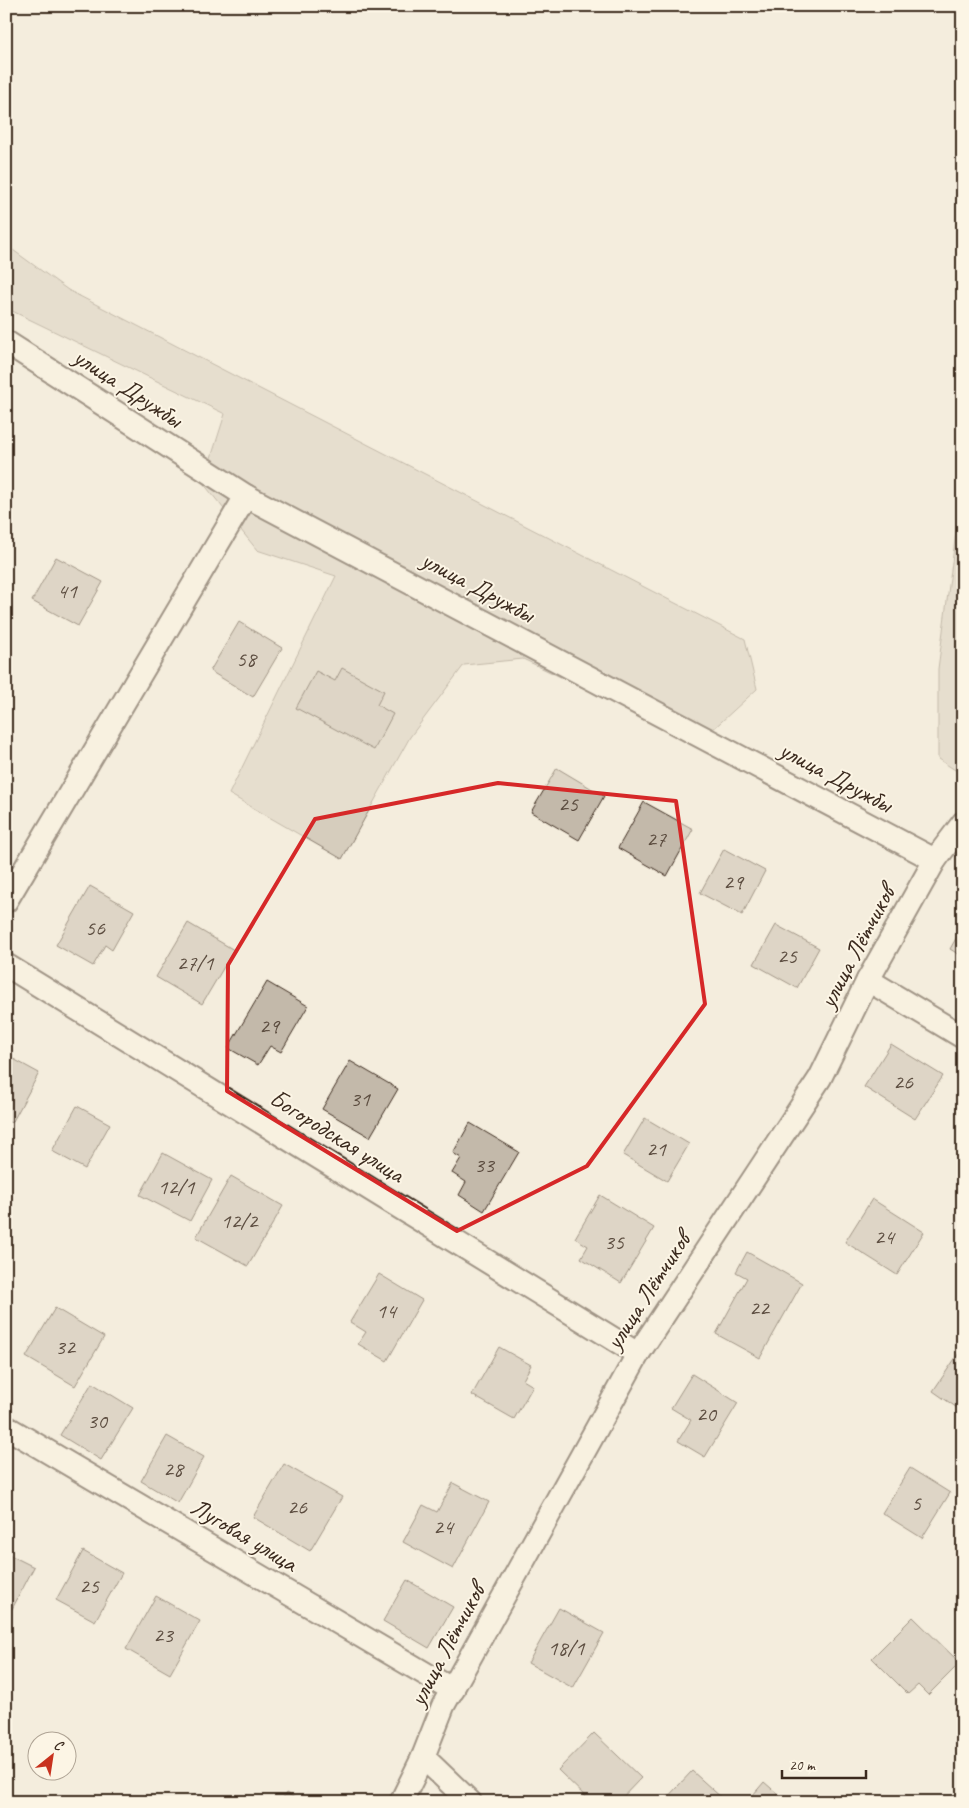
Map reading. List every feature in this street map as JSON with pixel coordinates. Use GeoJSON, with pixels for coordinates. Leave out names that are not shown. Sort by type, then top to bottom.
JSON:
{"type":"FeatureCollection","features":[{"type":"Feature","properties":{"kind":"street","name":"улица Дружбы"},"geometry":{"type":"LineString","coordinates":[[6,342],[246,496],[935,860]]}},
{"type":"Feature","properties":{"kind":"street"},"geometry":{"type":"LineString","coordinates":[[6,901],[246,496]]}},
{"type":"Feature","properties":{"kind":"street","name":"улица Лётчиков"},"geometry":{"type":"LineString","coordinates":[[400,1802],[423,1757],[443,1706],[638,1354],[820,1078],[868,980],[935,860],[963,823]]}},
{"type":"Feature","properties":{"kind":"street","name":"Богородская улица"},"geometry":{"type":"LineString","coordinates":[[6,965],[638,1354]]}},
{"type":"Feature","properties":{"kind":"street"},"geometry":{"type":"LineString","coordinates":[[868,980],[963,1038]]}},
{"type":"Feature","properties":{"kind":"street","name":"Луговая улица"},"geometry":{"type":"LineString","coordinates":[[6,1427],[453,1690]]}},
{"type":"Feature","properties":{"kind":"street"},"geometry":{"type":"LineString","coordinates":[[423,1757],[470,1802]]}},
{"type":"Feature","properties":{"kind":"highlighted area"},"geometry":{"type":"Polygon","coordinates":[[[498,783],[676,801],[705,1004],[587,1166],[457,1231],[227,1091],[228,965],[315,819],[498,783]]]}},
{"type":"Feature","properties":{"kind":"shaded area"},"geometry":{"type":"Polygon","coordinates":[[[6,245],[68,290],[745,639],[757,689],[698,743],[523,659],[464,665],[410,737],[342,859],[229,794],[336,576],[257,550],[203,483],[225,414],[6,308],[6,245]]]}},
{"type":"Feature","properties":{"kind":"shaded area"},"geometry":{"type":"Polygon","coordinates":[[[963,479],[963,775],[938,759],[938,669],[963,479]]]}},
{"type":"Feature","properties":{"kind":"building"},"geometry":{"type":"Polygon","coordinates":[[[56,557],[103,582],[78,626],[32,601],[56,557]]]}},
{"type":"Feature","properties":{"kind":"building"},"geometry":{"type":"Polygon","coordinates":[[[239,622],[282,648],[253,697],[210,671],[239,622]]]}},
{"type":"Feature","properties":{"kind":"building"},"geometry":{"type":"Polygon","coordinates":[[[342,668],[384,691],[377,705],[393,714],[374,750],[296,708],[316,671],[335,681],[342,668]]]}},
{"type":"Feature","properties":{"kind":"building"},"geometry":{"type":"Polygon","coordinates":[[[557,768],[604,796],[579,840],[531,812],[557,768]]]}},
{"type":"Feature","properties":{"kind":"building"},"geometry":{"type":"Polygon","coordinates":[[[644,802],[693,829],[667,876],[618,848],[644,802]]]}},
{"type":"Feature","properties":{"kind":"building"},"geometry":{"type":"Polygon","coordinates":[[[724,849],[765,871],[742,915],[700,893],[724,849]]]}},
{"type":"Feature","properties":{"kind":"building"},"geometry":{"type":"Polygon","coordinates":[[[90,886],[134,911],[112,950],[105,945],[93,966],[56,945],[90,886]]]}},
{"type":"Feature","properties":{"kind":"building"},"geometry":{"type":"Polygon","coordinates":[[[188,923],[234,950],[202,1004],[156,977],[188,923]]]}},
{"type":"Feature","properties":{"kind":"building"},"geometry":{"type":"Polygon","coordinates":[[[776,925],[819,948],[797,988],[754,964],[776,925]]]}},
{"type":"Feature","properties":{"kind":"building"},"geometry":{"type":"Polygon","coordinates":[[[963,926],[963,957],[950,949],[963,926]]]}},
{"type":"Feature","properties":{"kind":"building"},"geometry":{"type":"Polygon","coordinates":[[[267,982],[308,1006],[281,1052],[270,1046],[258,1065],[228,1048],[267,982]]]}},
{"type":"Feature","properties":{"kind":"building"},"geometry":{"type":"Polygon","coordinates":[[[891,1044],[943,1076],[915,1119],[864,1087],[891,1044]]]}},
{"type":"Feature","properties":{"kind":"building"},"geometry":{"type":"Polygon","coordinates":[[[6,1055],[39,1073],[12,1123],[6,1121],[6,1055]]]}},
{"type":"Feature","properties":{"kind":"building"},"geometry":{"type":"Polygon","coordinates":[[[350,1061],[398,1089],[370,1137],[322,1109],[350,1061]]]}},
{"type":"Feature","properties":{"kind":"building"},"geometry":{"type":"Polygon","coordinates":[[[77,1106],[110,1124],[85,1169],[52,1151],[77,1106]]]}},
{"type":"Feature","properties":{"kind":"building"},"geometry":{"type":"Polygon","coordinates":[[[645,1118],[689,1144],[667,1181],[623,1155],[645,1118]]]}},
{"type":"Feature","properties":{"kind":"building"},"geometry":{"type":"Polygon","coordinates":[[[470,1123],[519,1152],[484,1211],[459,1195],[466,1182],[452,1173],[461,1158],[453,1153],[470,1123]]]}},
{"type":"Feature","properties":{"kind":"building"},"geometry":{"type":"Polygon","coordinates":[[[163,1153],[212,1180],[190,1221],[140,1195],[163,1153]]]}},
{"type":"Feature","properties":{"kind":"building"},"geometry":{"type":"Polygon","coordinates":[[[231,1176],[283,1206],[248,1266],[196,1237],[231,1176]]]}},
{"type":"Feature","properties":{"kind":"building"},"geometry":{"type":"Polygon","coordinates":[[[600,1195],[654,1228],[621,1283],[581,1258],[588,1246],[575,1238],[600,1195]]]}},
{"type":"Feature","properties":{"kind":"building"},"geometry":{"type":"Polygon","coordinates":[[[872,1199],[924,1232],[897,1275],[845,1242],[872,1199]]]}},
{"type":"Feature","properties":{"kind":"building"},"geometry":{"type":"Polygon","coordinates":[[[747,1252],[802,1283],[760,1358],[716,1334],[747,1278],[736,1272],[747,1252]]]}},
{"type":"Feature","properties":{"kind":"building"},"geometry":{"type":"Polygon","coordinates":[[[379,1274],[422,1300],[387,1361],[358,1344],[366,1332],[350,1322],[379,1274]]]}},
{"type":"Feature","properties":{"kind":"building"},"geometry":{"type":"Polygon","coordinates":[[[55,1308],[104,1337],[75,1386],[26,1357],[55,1308]]]}},
{"type":"Feature","properties":{"kind":"building"},"geometry":{"type":"Polygon","coordinates":[[[499,1347],[531,1365],[523,1380],[533,1386],[514,1419],[472,1395],[499,1347]]]}},
{"type":"Feature","properties":{"kind":"building"},"geometry":{"type":"Polygon","coordinates":[[[963,1347],[963,1412],[933,1391],[963,1347]]]}},
{"type":"Feature","properties":{"kind":"building"},"geometry":{"type":"Polygon","coordinates":[[[692,1374],[738,1403],[705,1457],[678,1441],[691,1420],[671,1408],[692,1374]]]}},
{"type":"Feature","properties":{"kind":"building"},"geometry":{"type":"Polygon","coordinates":[[[92,1383],[133,1408],[101,1460],[60,1435],[92,1383]]]}},
{"type":"Feature","properties":{"kind":"building"},"geometry":{"type":"Polygon","coordinates":[[[167,1436],[204,1457],[178,1503],[141,1481],[167,1436]]]}},
{"type":"Feature","properties":{"kind":"building"},"geometry":{"type":"Polygon","coordinates":[[[284,1464],[342,1497],[310,1551],[253,1517],[284,1464]]]}},
{"type":"Feature","properties":{"kind":"building"},"geometry":{"type":"Polygon","coordinates":[[[910,1468],[950,1493],[922,1538],[882,1513],[910,1468]]]}},
{"type":"Feature","properties":{"kind":"building"},"geometry":{"type":"Polygon","coordinates":[[[453,1483],[489,1502],[453,1569],[403,1542],[423,1505],[437,1512],[453,1483]]]}},
{"type":"Feature","properties":{"kind":"building"},"geometry":{"type":"Polygon","coordinates":[[[83,1551],[122,1573],[95,1621],[56,1600],[83,1551]]]}},
{"type":"Feature","properties":{"kind":"building"},"geometry":{"type":"Polygon","coordinates":[[[6,1553],[34,1567],[12,1609],[6,1607],[6,1553]]]}},
{"type":"Feature","properties":{"kind":"building"},"geometry":{"type":"Polygon","coordinates":[[[407,1580],[453,1607],[429,1648],[383,1621],[407,1580]]]}},
{"type":"Feature","properties":{"kind":"building"},"geometry":{"type":"Polygon","coordinates":[[[156,1596],[200,1621],[170,1674],[126,1649],[156,1596]]]}},
{"type":"Feature","properties":{"kind":"building"},"geometry":{"type":"Polygon","coordinates":[[[559,1608],[604,1633],[573,1688],[528,1663],[559,1608]]]}},
{"type":"Feature","properties":{"kind":"building"},"geometry":{"type":"Polygon","coordinates":[[[913,1617],[960,1663],[928,1695],[918,1685],[908,1694],[872,1658],[913,1617]]]}},
{"type":"Feature","properties":{"kind":"building"},"geometry":{"type":"Polygon","coordinates":[[[594,1733],[641,1778],[618,1802],[591,1802],[558,1770],[594,1733]]]}},
{"type":"Feature","properties":{"kind":"building"},"geometry":{"type":"Polygon","coordinates":[[[692,1771],[723,1799],[720,1802],[663,1802],[692,1771]]]}},
{"type":"Feature","properties":{"kind":"building"},"geometry":{"type":"Polygon","coordinates":[[[764,1782],[787,1802],[747,1802],[764,1782]]]}},
{"type":"Feature","properties":{"kind":"building"},"geometry":{"type":"Polygon","coordinates":[[[286,1793],[302,1802],[281,1802],[286,1793]]]}}]}
